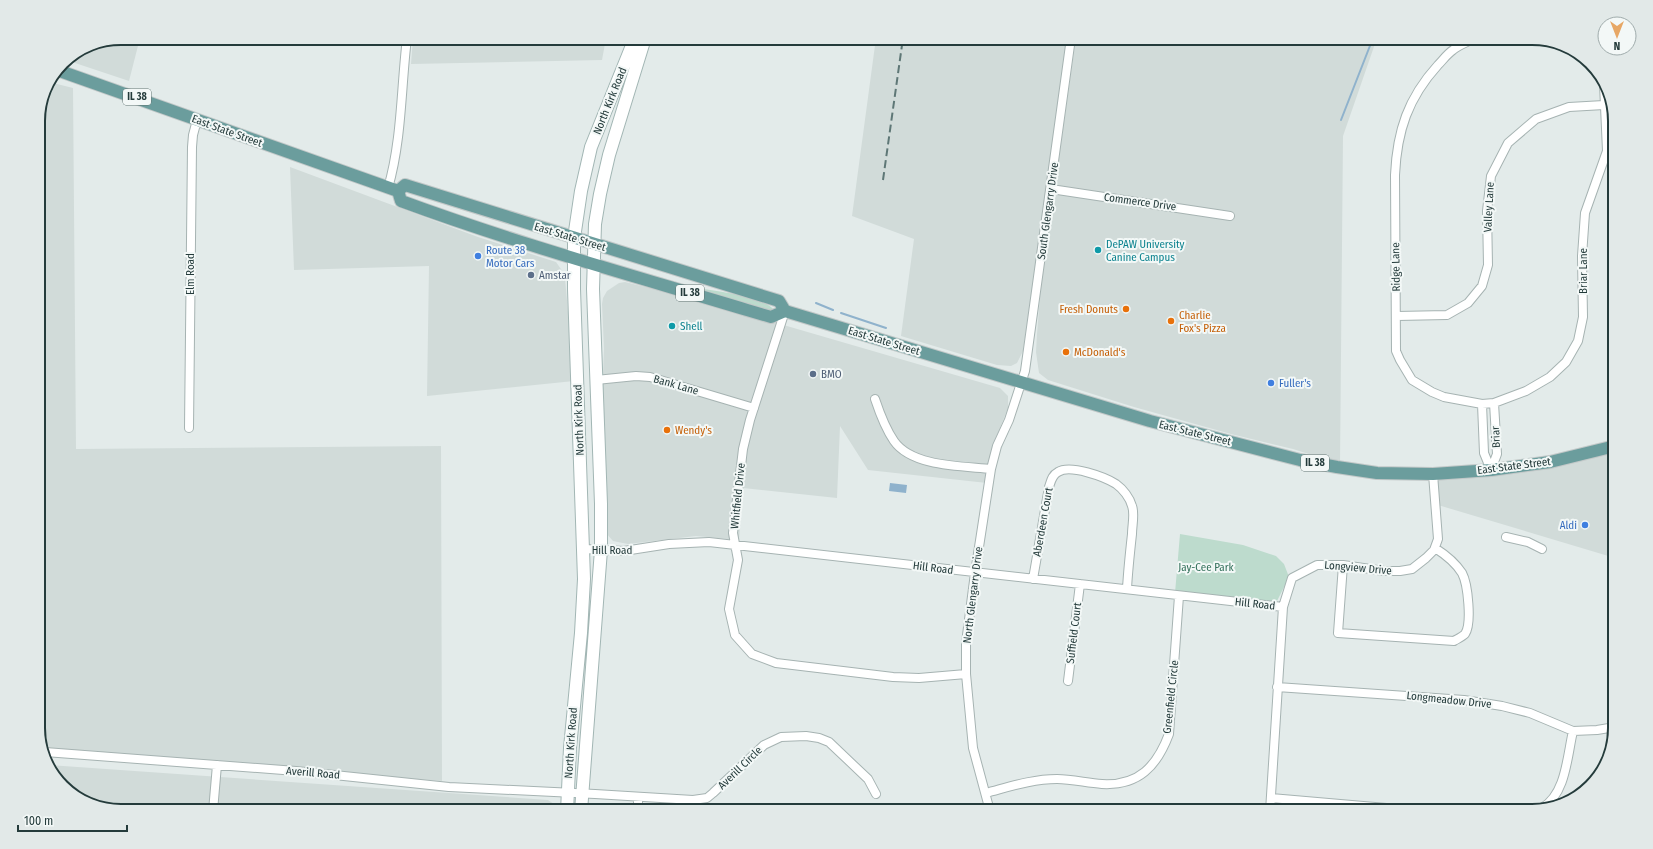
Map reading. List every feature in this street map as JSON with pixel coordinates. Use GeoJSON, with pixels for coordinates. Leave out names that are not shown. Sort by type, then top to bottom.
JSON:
{"type":"FeatureCollection","features":[{"type":"Feature","properties":{"kind":"main road","name":"North Kirk Road"},"geometry":{"type":"LineString","coordinates":[[567,804],[582,613],[584,550],[574,302],[574,238],[581,191],[591,148],[637,45]]}},
{"type":"Feature","properties":{"kind":"main road","name":"North Kirk Road"},"geometry":{"type":"LineString","coordinates":[[581,804],[601,550],[601,504],[592,289],[596,216],[605,170],[638,45]]}},
{"type":"Feature","properties":{"kind":"main road","name":"East State Street"},"geometry":{"type":"LineString","coordinates":[[63,72],[393,190],[401,201],[574,258],[771,317],[785,311],[1156,423],[1306,461],[1331,467],[1377,473],[1433,474],[1490,470],[1550,462],[1608,448]]}},
{"type":"Feature","properties":{"kind":"main road","name":"East State Street"},"geometry":{"type":"LineString","coordinates":[[393,190],[405,185],[779,301],[785,311]]}},
{"type":"Feature","properties":{"kind":"street"},"geometry":{"type":"LineString","coordinates":[[393,190],[392,170],[406,45]]}},
{"type":"Feature","properties":{"kind":"street","name":"South Glengarry Drive"},"geometry":{"type":"LineString","coordinates":[[1022,383],[1051,189],[1070,45]]}},
{"type":"Feature","properties":{"kind":"street","name":"Ridge Lane"},"geometry":{"type":"LineString","coordinates":[[1462,45],[1454,49],[1428,76],[1416,93],[1407,111],[1396,149],[1396,351],[1412,380],[1439,396],[1482,404]]}},
{"type":"Feature","properties":{"kind":"street","name":"Briar Lane"},"geometry":{"type":"LineString","coordinates":[[1604,97],[1608,131]]}},
{"type":"Feature","properties":{"kind":"street","name":"Valley Lane"},"geometry":{"type":"LineString","coordinates":[[1397,316],[1447,315],[1468,303],[1482,286],[1488,265],[1487,211],[1491,176],[1508,143],[1536,119],[1569,108],[1604,105]]}},
{"type":"Feature","properties":{"kind":"street","name":"Elm Road"},"geometry":{"type":"LineString","coordinates":[[189,428],[192,147],[193,135],[197,120]]}},
{"type":"Feature","properties":{"kind":"street","name":"Briar Lane"},"geometry":{"type":"LineString","coordinates":[[1482,404],[1494,403],[1526,391],[1550,377],[1566,362],[1578,341],[1583,317],[1582,256],[1584,213],[1608,158]]}},
{"type":"Feature","properties":{"kind":"street","name":"Commerce Drive"},"geometry":{"type":"LineString","coordinates":[[1051,189],[1230,216]]}},
{"type":"Feature","properties":{"kind":"street","name":"Whitfield Drive"},"geometry":{"type":"LineString","coordinates":[[785,311],[754,408],[743,449],[734,533],[738,560],[729,610],[735,635],[752,654],[776,663],[893,677],[919,678],[966,674]]}},
{"type":"Feature","properties":{"kind":"street","name":"Bank Lane"},"geometry":{"type":"LineString","coordinates":[[596,380],[636,376],[650,377],[754,408]]}},
{"type":"Feature","properties":{"kind":"street","name":"North Glengarry Drive"},"geometry":{"type":"LineString","coordinates":[[988,804],[973,748],[966,674],[966,643],[974,573],[997,446],[1009,420],[1022,383]]}},
{"type":"Feature","properties":{"kind":"street"},"geometry":{"type":"LineString","coordinates":[[875,399],[885,427],[895,443],[910,456],[929,462],[992,470]]}},
{"type":"Feature","properties":{"kind":"street","name":"Briar"},"geometry":{"type":"LineString","coordinates":[[1490,470],[1497,454],[1494,403]]}},
{"type":"Feature","properties":{"kind":"street"},"geometry":{"type":"LineString","coordinates":[[1482,404],[1484,453],[1490,470]]}},
{"type":"Feature","properties":{"kind":"street","name":"Aberdeen Court"},"geometry":{"type":"LineString","coordinates":[[1033,579],[1052,477],[1058,471],[1074,469],[1106,479],[1117,485],[1126,494],[1132,506],[1133,519],[1127,589]]}},
{"type":"Feature","properties":{"kind":"street"},"geometry":{"type":"LineString","coordinates":[[1343,565],[1338,633],[1454,641],[1464,634],[1468,624],[1468,594],[1463,574],[1454,561],[1435,548],[1438,535],[1433,474]]}},
{"type":"Feature","properties":{"kind":"street"},"geometry":{"type":"LineString","coordinates":[[1506,537],[1528,542],[1542,549]]}},
{"type":"Feature","properties":{"kind":"street","name":"Hill Road"},"geometry":{"type":"LineString","coordinates":[[584,550],[637,550],[669,544],[706,542],[735,544],[974,573],[1283,607]]}},
{"type":"Feature","properties":{"kind":"street","name":"Longview Drive"},"geometry":{"type":"LineString","coordinates":[[1271,804],[1283,607],[1292,578],[1320,564],[1343,565],[1390,571],[1409,570],[1426,558],[1435,548]]}},
{"type":"Feature","properties":{"kind":"street","name":"Suffield Court"},"geometry":{"type":"LineString","coordinates":[[1068,682],[1080,584]]}},
{"type":"Feature","properties":{"kind":"street","name":"Greenfield Circle"},"geometry":{"type":"LineString","coordinates":[[986,793],[1034,780],[1058,779],[1104,784],[1129,782],[1149,770],[1163,750],[1169,734],[1179,596]]}},
{"type":"Feature","properties":{"kind":"street","name":"Longmeadow Drive"},"geometry":{"type":"LineString","coordinates":[[1277,687],[1464,700],[1502,706],[1530,713],[1573,731],[1608,728]]}},
{"type":"Feature","properties":{"kind":"street"},"geometry":{"type":"LineString","coordinates":[[1552,801],[1563,777],[1573,731]]}},
{"type":"Feature","properties":{"kind":"street","name":"Averill Circle"},"geometry":{"type":"LineString","coordinates":[[581,793],[700,800],[707,798],[720,788],[764,744],[781,737],[791,736],[819,738],[829,742],[868,779],[876,794]]}},
{"type":"Feature","properties":{"kind":"street","name":"Averill Road"},"geometry":{"type":"LineString","coordinates":[[49,752],[296,771],[449,787],[581,793]]}},
{"type":"Feature","properties":{"kind":"street"},"geometry":{"type":"LineString","coordinates":[[214,804],[217,765]]}},
{"type":"Feature","properties":{"kind":"street"},"geometry":{"type":"LineString","coordinates":[[638,797],[638,804]]}},
{"type":"Feature","properties":{"kind":"street"},"geometry":{"type":"LineString","coordinates":[[1272,798],[1341,804]]}},
{"type":"Feature","properties":{"kind":"shaded area"},"geometry":{"type":"Polygon","coordinates":[[[138,45],[129,81],[73,62],[83,55],[106,46],[138,45]]]}},
{"type":"Feature","properties":{"kind":"shaded area"},"geometry":{"type":"Polygon","coordinates":[[[412,45],[605,45],[602,60],[411,64],[412,45]]]}},
{"type":"Feature","properties":{"kind":"shaded area"},"geometry":{"type":"Polygon","coordinates":[[[875,45],[1067,45],[1023,351],[1017,363],[1011,366],[997,365],[901,336],[914,239],[852,216],[875,45]]]}},
{"type":"Feature","properties":{"kind":"shaded area"},"geometry":{"type":"Polygon","coordinates":[[[1075,45],[1375,45],[1343,136],[1340,464],[1293,449],[1231,434],[1134,407],[1048,380],[1039,373],[1036,352],[1041,284],[1075,45]]]}},
{"type":"Feature","properties":{"kind":"shaded area"},"geometry":{"type":"Polygon","coordinates":[[[55,83],[73,88],[76,449],[441,446],[442,781],[48,749],[45,733],[45,116],[49,97],[55,83]]]}},
{"type":"Feature","properties":{"kind":"shaded area"},"geometry":{"type":"Polygon","coordinates":[[[290,167],[478,237],[556,262],[565,278],[574,381],[427,396],[429,266],[294,270],[290,167]]]}},
{"type":"Feature","properties":{"kind":"shaded area"},"geometry":{"type":"Polygon","coordinates":[[[625,282],[694,299],[1000,388],[1008,396],[1008,408],[994,443],[987,483],[868,470],[840,426],[837,498],[743,488],[739,540],[696,536],[628,544],[613,541],[606,533],[602,400],[604,349],[602,304],[603,298],[607,291],[619,283],[625,282]]]}},
{"type":"Feature","properties":{"kind":"shaded area"},"geometry":{"type":"Polygon","coordinates":[[[1608,451],[1608,556],[1438,505],[1436,478],[1608,451]]]}},
{"type":"Feature","properties":{"kind":"shaded area"},"geometry":{"type":"Polygon","coordinates":[[[55,765],[548,800],[554,804],[116,804],[97,800],[79,791],[64,778],[55,765]]]}},
{"type":"Feature","properties":{"kind":"green space"},"geometry":{"type":"Polygon","coordinates":[[[692,287],[748,297],[767,304],[773,309],[772,312],[692,287]]]}},
{"type":"Feature","properties":{"kind":"green space","name":"Jay-Cee Park"},"geometry":{"type":"Polygon","coordinates":[[[1180,534],[1243,545],[1276,556],[1284,564],[1289,577],[1276,603],[1175,593],[1180,534]]]}},
{"type":"Feature","properties":{"kind":"water"},"geometry":{"type":"Polygon","coordinates":[[[890,483],[907,485],[906,493],[889,491],[890,483]]]}},
{"type":"Feature","properties":{"kind":"waterway"},"geometry":{"type":"LineString","coordinates":[[1341,120],[1370,45]]}},
{"type":"Feature","properties":{"kind":"waterway"},"geometry":{"type":"LineString","coordinates":[[816,303],[833,310]]}},
{"type":"Feature","properties":{"kind":"waterway"},"geometry":{"type":"LineString","coordinates":[[841,313],[886,328]]}},
{"type":"Feature","properties":{"kind":"railway"},"geometry":{"type":"LineString","coordinates":[[883,180],[902,45]]}},
{"type":"Feature","properties":{"kind":"place","name":"DePAW University Canine Campus"},"geometry":{"type":"Point","coordinates":[1098,250]}},
{"type":"Feature","properties":{"kind":"place","name":"Route 38 Motor Cars"},"geometry":{"type":"Point","coordinates":[478,256]}},
{"type":"Feature","properties":{"kind":"place","name":"Amstar"},"geometry":{"type":"Point","coordinates":[531,275]}},
{"type":"Feature","properties":{"kind":"place","name":"Fresh Donuts"},"geometry":{"type":"Point","coordinates":[1126,309]}},
{"type":"Feature","properties":{"kind":"place","name":"Charlie Fox's Pizza"},"geometry":{"type":"Point","coordinates":[1171,321]}},
{"type":"Feature","properties":{"kind":"place","name":"Shell"},"geometry":{"type":"Point","coordinates":[672,326]}},
{"type":"Feature","properties":{"kind":"place","name":"McDonald's"},"geometry":{"type":"Point","coordinates":[1066,352]}},
{"type":"Feature","properties":{"kind":"place","name":"BMO"},"geometry":{"type":"Point","coordinates":[813,374]}},
{"type":"Feature","properties":{"kind":"place","name":"Fuller's"},"geometry":{"type":"Point","coordinates":[1271,383]}},
{"type":"Feature","properties":{"kind":"place","name":"Wendy's"},"geometry":{"type":"Point","coordinates":[667,430]}},
{"type":"Feature","properties":{"kind":"place","name":"Aldi"},"geometry":{"type":"Point","coordinates":[1585,525]}}]}
